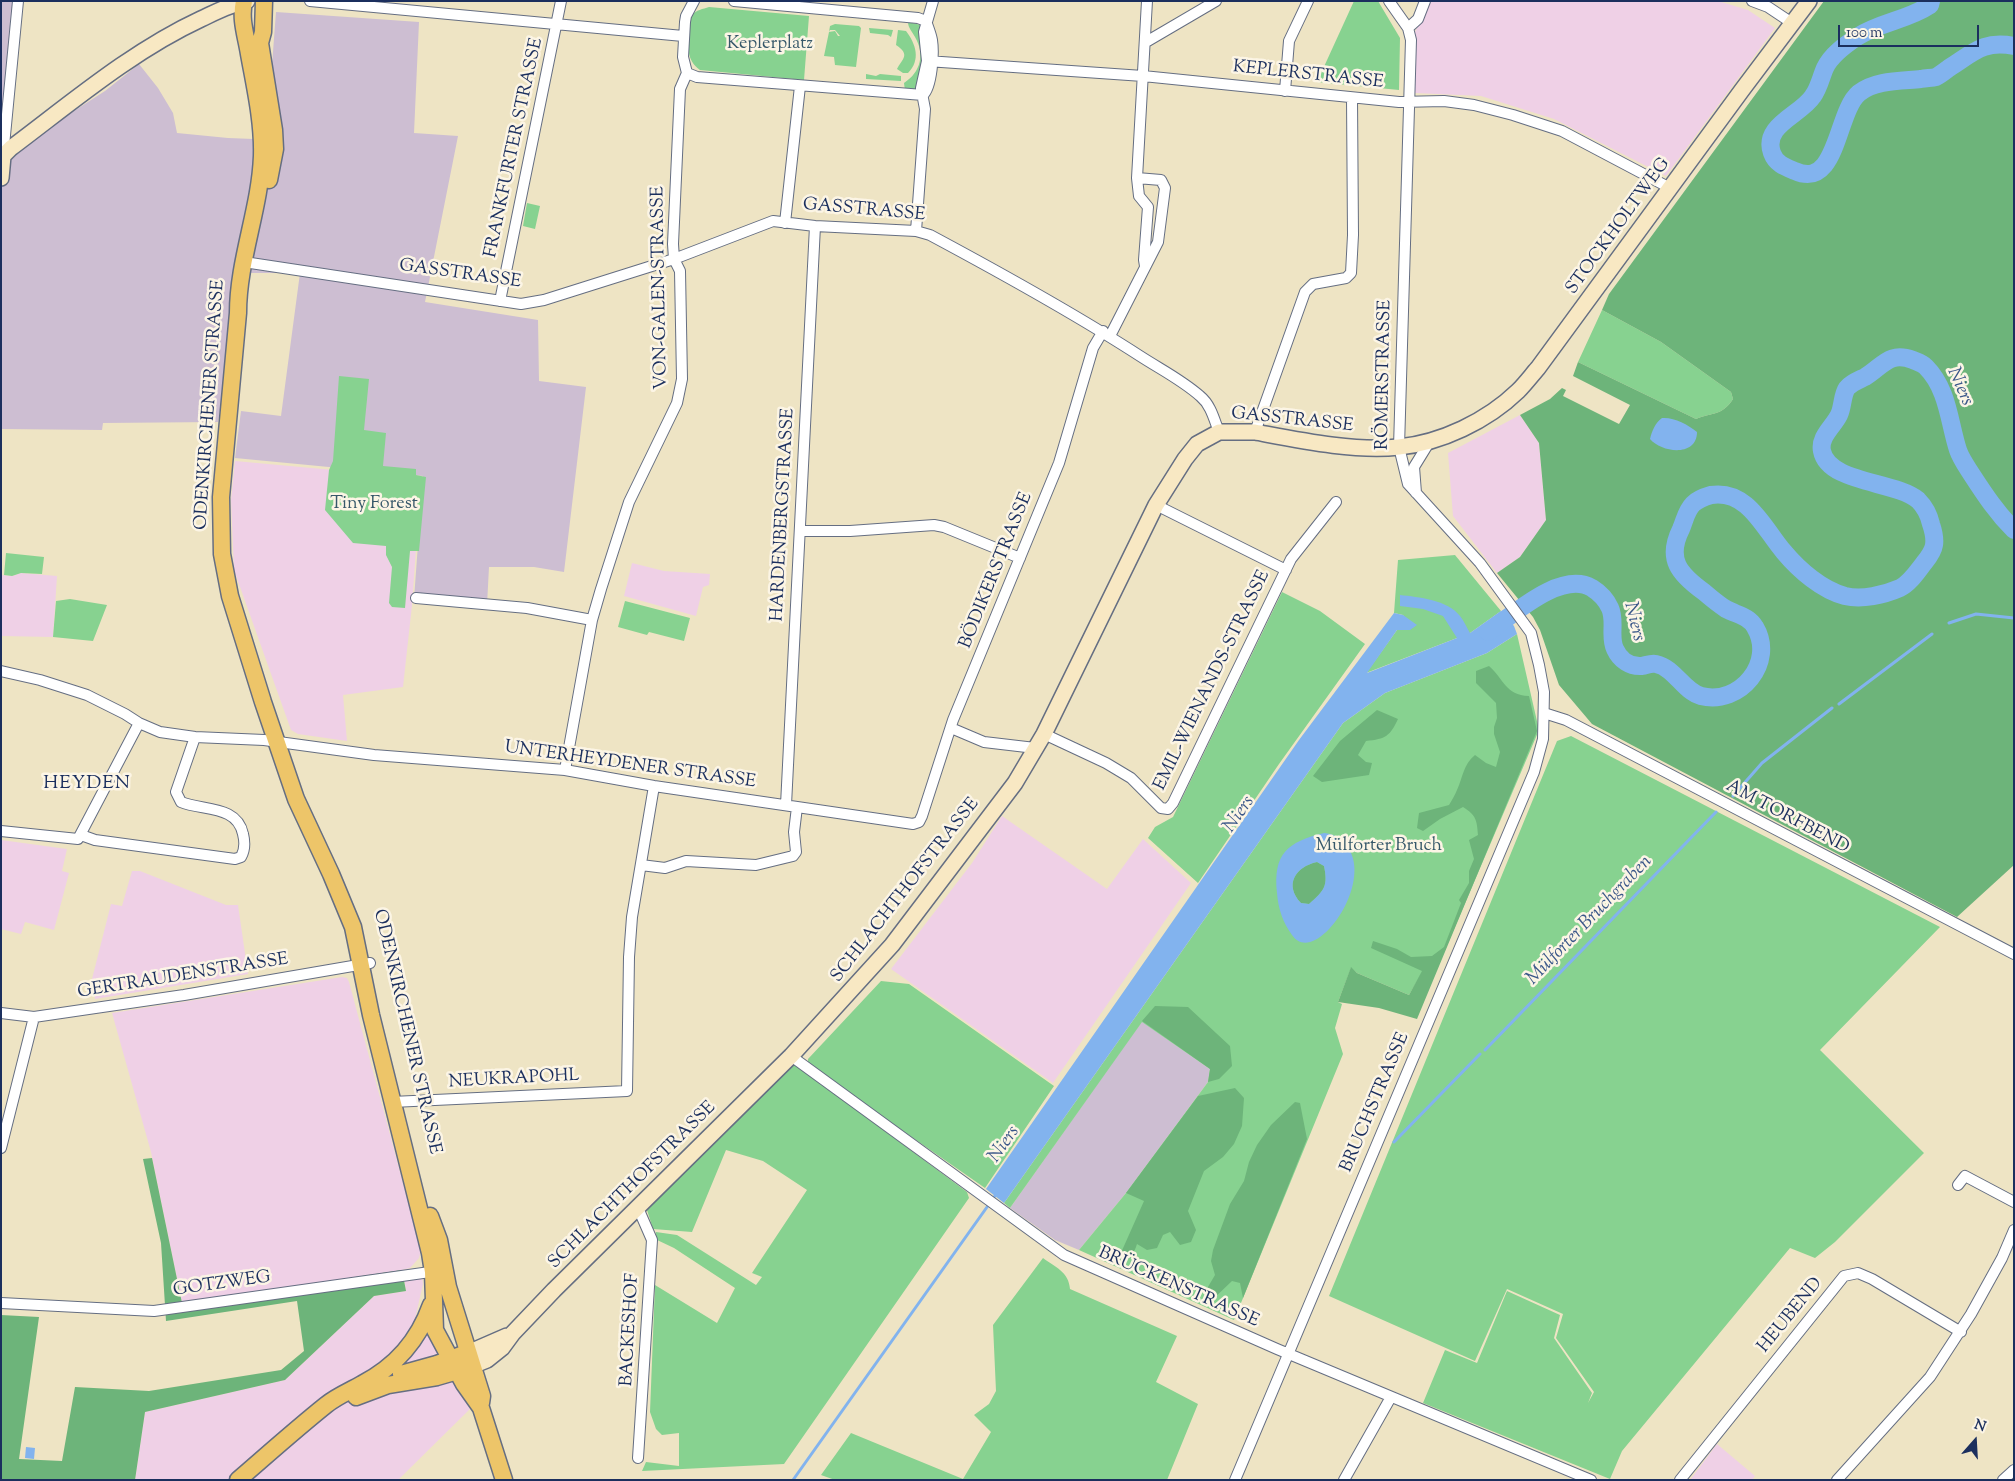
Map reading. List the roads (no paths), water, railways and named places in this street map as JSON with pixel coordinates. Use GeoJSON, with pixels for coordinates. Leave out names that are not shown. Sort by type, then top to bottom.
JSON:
{"type":"FeatureCollection","features":[{"type":"Feature","properties":{"kind":"main road"},"geometry":{"type":"LineString","coordinates":[[260,43],[263,32],[264,1]]}},
{"type":"Feature","properties":{"kind":"main road","name":"STOCKHOLTWEG"},"geometry":{"type":"LineString","coordinates":[[1430,441],[1461,428],[1494,410],[1518,391],[1538,368],[1809,1]]}},
{"type":"Feature","properties":{"kind":"main road"},"geometry":{"type":"LineString","coordinates":[[1,178],[3,156],[10,148],[141,53],[191,24],[237,5]]}},
{"type":"Feature","properties":{"kind":"main road","name":"ODENKIRCHENER STRASSE"},"geometry":{"type":"LineString","coordinates":[[237,5],[248,18],[260,43],[274,130],[275,149],[249,263]]}},
{"type":"Feature","properties":{"kind":"main road","name":"ODENKIRCHENER STRASSE"},"geometry":{"type":"LineString","coordinates":[[237,5],[249,52],[262,145],[261,171],[242,331],[241,389],[232,487],[232,554],[242,600],[282,743],[353,899],[362,925],[365,964],[398,1102],[430,1253],[448,1287],[462,1362]]}},
{"type":"Feature","properties":{"kind":"main road","name":"GASSTRASSE"},"geometry":{"type":"LineString","coordinates":[[1219,432],[1255,432],[1367,448],[1399,447],[1430,441]]}},
{"type":"Feature","properties":{"kind":"main road","name":"SCHLACHTHOFSTRASSE"},"geometry":{"type":"LineString","coordinates":[[462,1362],[487,1360],[502,1348],[513,1333],[791,1056],[892,945],[1015,783],[1044,734],[1156,505],[1185,459],[1197,444],[1219,432]]}},
{"type":"Feature","properties":{"kind":"main road","name":"ODENKIRCHENER STRASSE"},"geometry":{"type":"LineString","coordinates":[[439,1271],[434,1296],[435,1330],[462,1362]]}},
{"type":"Feature","properties":{"kind":"main road"},"geometry":{"type":"LineString","coordinates":[[238,1480],[327,1404],[382,1372],[407,1350],[425,1322],[434,1296]]}},
{"type":"Feature","properties":{"kind":"main road"},"geometry":{"type":"LineString","coordinates":[[363,1384],[462,1362]]}},
{"type":"Feature","properties":{"kind":"main road"},"geometry":{"type":"LineString","coordinates":[[462,1362],[482,1396],[481,1408],[504,1480]]}},
{"type":"Feature","properties":{"kind":"main road"},"geometry":{"type":"LineString","coordinates":[[254,1480],[330,1413],[347,1401],[388,1385],[437,1378],[462,1362]]}},
{"type":"Feature","properties":{"kind":"street"},"geometry":{"type":"LineString","coordinates":[[3,156],[18,1]]}},
{"type":"Feature","properties":{"kind":"street"},"geometry":{"type":"LineString","coordinates":[[310,1],[683,36]]}},
{"type":"Feature","properties":{"kind":"street","name":"FRANKFURTER STRASSE"},"geometry":{"type":"LineString","coordinates":[[500,301],[561,1]]}},
{"type":"Feature","properties":{"kind":"street","name":"VON-GALEN-STRASSE"},"geometry":{"type":"LineString","coordinates":[[565,770],[592,620],[630,502],[677,404],[682,380],[680,271],[674,259],[673,244],[680,90],[687,73],[683,57],[683,36],[686,16],[694,1]]}},
{"type":"Feature","properties":{"kind":"street"},"geometry":{"type":"LineString","coordinates":[[734,1],[918,18],[926,21]]}},
{"type":"Feature","properties":{"kind":"street"},"geometry":{"type":"LineString","coordinates":[[687,73],[697,77],[923,95],[928,91],[929,60],[924,32],[933,1]]}},
{"type":"Feature","properties":{"kind":"street"},"geometry":{"type":"LineString","coordinates":[[1145,266],[1148,208],[1139,196],[1137,178],[1148,1]]}},
{"type":"Feature","properties":{"kind":"street"},"geometry":{"type":"LineString","coordinates":[[1146,42],[1216,1]]}},
{"type":"Feature","properties":{"kind":"street"},"geometry":{"type":"LineString","coordinates":[[1284,91],[1289,41],[1308,1]]}},
{"type":"Feature","properties":{"kind":"street"},"geometry":{"type":"LineString","coordinates":[[1389,1],[1408,28],[1418,19],[1425,1]]}},
{"type":"Feature","properties":{"kind":"street"},"geometry":{"type":"LineString","coordinates":[[1752,1],[1768,7],[1792,23]]}},
{"type":"Feature","properties":{"kind":"street","name":"RÖMERSTRASSE"},"geometry":{"type":"LineString","coordinates":[[1408,28],[1411,40],[1399,447],[1408,484],[1480,563],[1531,633],[1544,692],[1543,739]]}},
{"type":"Feature","properties":{"kind":"street","name":"KEPLERSTRASSE"},"geometry":{"type":"LineString","coordinates":[[929,60],[1143,76],[1352,98],[1409,102],[1444,101],[1474,105],[1514,115],[1562,131],[1670,188]]}},
{"type":"Feature","properties":{"kind":"street"},"geometry":{"type":"LineString","coordinates":[[785,223],[800,86]]}},
{"type":"Feature","properties":{"kind":"street"},"geometry":{"type":"LineString","coordinates":[[916,231],[925,108],[923,95]]}},
{"type":"Feature","properties":{"kind":"street"},"geometry":{"type":"LineString","coordinates":[[1255,432],[1305,292],[1313,284],[1346,278],[1351,273],[1353,235],[1352,98]]}},
{"type":"Feature","properties":{"kind":"street","name":"BÖDIKERSTRASSE"},"geometry":{"type":"LineString","coordinates":[[919,822],[951,728],[1059,464],[1093,348],[1106,334],[1158,242],[1165,188],[1161,180],[1137,178]]}},
{"type":"Feature","properties":{"kind":"street","name":"GASSTRASSE"},"geometry":{"type":"LineString","coordinates":[[249,263],[521,304],[544,300],[674,259],[773,222],[916,231],[930,235],[1005,275],[1106,334],[1200,396],[1210,407],[1219,432]]}},
{"type":"Feature","properties":{"kind":"street","name":"HARDENBERGSTRASSE"},"geometry":{"type":"LineString","coordinates":[[786,805],[815,226]]}},
{"type":"Feature","properties":{"kind":"street"},"geometry":{"type":"LineString","coordinates":[[1416,494],[1414,467],[1430,441]]}},
{"type":"Feature","properties":{"kind":"street","name":"EMIL-WIENANDS-STRASSE"},"geometry":{"type":"LineString","coordinates":[[1044,734],[1131,778],[1161,808],[1168,809],[1173,803],[1291,559],[1336,502]]}},
{"type":"Feature","properties":{"kind":"street","name":"EMIL-WIENANDS-STRASSE"},"geometry":{"type":"LineString","coordinates":[[1156,505],[1286,570]]}},
{"type":"Feature","properties":{"kind":"street"},"geometry":{"type":"LineString","coordinates":[[800,531],[850,532],[934,525],[944,527],[1020,558]]}},
{"type":"Feature","properties":{"kind":"street"},"geometry":{"type":"LineString","coordinates":[[416,598],[527,608],[592,620]]}},
{"type":"Feature","properties":{"kind":"street","name":"UNTERHEYDENER STRASSE"},"geometry":{"type":"LineString","coordinates":[[1,671],[40,680],[87,695],[125,714],[139,724],[160,732],[195,737],[282,743],[356,753],[565,770],[797,808],[913,824],[919,822]]}},
{"type":"Feature","properties":{"kind":"street","name":"AM TORFBEND"},"geometry":{"type":"LineString","coordinates":[[1544,713],[1566,720],[2014,954]]}},
{"type":"Feature","properties":{"kind":"street"},"geometry":{"type":"LineString","coordinates":[[80,837],[139,724]]}},
{"type":"Feature","properties":{"kind":"street"},"geometry":{"type":"LineString","coordinates":[[951,728],[984,742],[1035,748]]}},
{"type":"Feature","properties":{"kind":"street"},"geometry":{"type":"LineString","coordinates":[[1,831],[80,837],[235,860],[241,857],[244,843],[242,831],[236,818],[228,813],[180,802],[176,792],[195,737]]}},
{"type":"Feature","properties":{"kind":"street","name":"BRUCHSTRASSE"},"geometry":{"type":"LineString","coordinates":[[1235,1480],[1534,772],[1543,739]]}},
{"type":"Feature","properties":{"kind":"street"},"geometry":{"type":"LineString","coordinates":[[654,786],[641,865],[665,868],[686,861],[756,865],[793,856],[796,852],[794,832],[797,808]]}},
{"type":"Feature","properties":{"kind":"street","name":"NEUKRAPOHL"},"geometry":{"type":"LineString","coordinates":[[398,1102],[627,1091],[628,957],[632,917],[641,865]]}},
{"type":"Feature","properties":{"kind":"street","name":"GERTRAUDENSTRASSE"},"geometry":{"type":"LineString","coordinates":[[1,1013],[34,1017],[184,995],[365,964]]}},
{"type":"Feature","properties":{"kind":"street"},"geometry":{"type":"LineString","coordinates":[[1,1148],[34,1017]]}},
{"type":"Feature","properties":{"kind":"street","name":"BRÜCKENSTRASSE"},"geometry":{"type":"LineString","coordinates":[[791,1056],[1064,1255],[1288,1354],[1591,1480]]}},
{"type":"Feature","properties":{"kind":"street"},"geometry":{"type":"LineString","coordinates":[[1958,1185],[1965,1176],[2014,1202]]}},
{"type":"Feature","properties":{"kind":"street","name":"BACKESHOF"},"geometry":{"type":"LineString","coordinates":[[638,1208],[652,1240],[638,1458]]}},
{"type":"Feature","properties":{"kind":"street"},"geometry":{"type":"LineString","coordinates":[[1837,1480],[1930,1377],[1960,1332],[2002,1258],[2014,1230]]}},
{"type":"Feature","properties":{"kind":"street","name":"GOTZWEG"},"geometry":{"type":"LineString","coordinates":[[1,1303],[154,1311],[439,1271]]}},
{"type":"Feature","properties":{"kind":"street","name":"HEUBEND"},"geometry":{"type":"LineString","coordinates":[[1680,1480],[1844,1276],[1858,1273],[1865,1276],[1960,1332]]}},
{"type":"Feature","properties":{"kind":"street"},"geometry":{"type":"LineString","coordinates":[[1344,1480],[1391,1396]]}},
{"type":"Feature","properties":{"kind":"street"},"geometry":{"type":"LineString","coordinates":[[2003,1480],[2014,1470]]}},
{"type":"Feature","properties":{"kind":"water"},"geometry":{"type":"Polygon","coordinates":[[[1662,418],[1680,422],[1697,432],[1691,446],[1685,449],[1670,450],[1655,444],[1650,439],[1654,427],[1662,418]]]}},
{"type":"Feature","properties":{"kind":"water"},"geometry":{"type":"Polygon","coordinates":[[[1400,595],[1432,600],[1448,606],[1460,616],[1470,633],[1501,611],[1514,626],[1517,634],[1487,653],[1385,693],[1343,723],[1004,1203],[986,1189],[1299,740],[1394,613],[1403,615],[1417,625],[1410,630],[1397,630],[1367,673],[1457,638],[1443,616],[1423,609],[1400,606],[1400,595]]]}},
{"type":"Feature","properties":{"kind":"water"},"geometry":{"type":"Polygon","coordinates":[[[1328,833],[1336,836],[1343,842],[1354,861],[1354,879],[1349,898],[1339,916],[1327,931],[1314,940],[1302,942],[1292,935],[1278,904],[1277,868],[1285,852],[1300,841],[1328,833]],[[1317,862],[1309,864],[1298,872],[1294,878],[1293,890],[1301,903],[1309,904],[1322,891],[1326,878],[1324,866],[1317,862]]]}},
{"type":"Feature","properties":{"kind":"water"},"geometry":{"type":"Polygon","coordinates":[[[26,1447],[35,1448],[34,1459],[25,1458],[26,1447]]]}},
{"type":"Feature","properties":{"kind":"waterway","name":"Niers"},"geometry":{"type":"LineString","coordinates":[[1931,1],[1930,5],[1913,14],[1857,37],[1835,55],[1825,68],[1813,96],[1784,121],[1772,135],[1770,143],[1772,153],[1778,162],[1795,171],[1809,174],[1820,170],[1835,146],[1851,103],[1865,89],[1880,83],[1936,77],[1965,57],[1986,46],[2014,46]]}},
{"type":"Feature","properties":{"kind":"waterway","name":"Niers"},"geometry":{"type":"LineString","coordinates":[[1488,632],[1538,597],[1566,585],[1580,584],[1595,590],[1608,605],[1612,613],[1613,644],[1617,653],[1626,662],[1638,666],[1651,664],[1663,666],[1689,689],[1701,696],[1715,697],[1729,694],[1741,688],[1757,667],[1761,654],[1760,640],[1755,627],[1749,620],[1717,603],[1688,579],[1682,572],[1675,557],[1677,540],[1689,510],[1697,501],[1711,495],[1724,495],[1735,498],[1745,504],[1797,566],[1811,578],[1836,593],[1852,597],[1866,597],[1894,591],[1904,586],[1929,557],[1933,548],[1933,532],[1925,508],[1918,500],[1908,494],[1849,476],[1836,469],[1827,462],[1822,451],[1824,437],[1839,415],[1847,388],[1887,361],[1898,357],[1921,364],[1933,376],[1939,385],[1947,406],[1961,457],[1992,504],[2014,530]]}},
{"type":"Feature","properties":{"kind":"waterway","name":"Mülforter Bruchgraben"},"geometry":{"type":"LineString","coordinates":[[1949,623],[1976,614],[2014,618]]}},
{"type":"Feature","properties":{"kind":"waterway","name":"Mülforter Bruchgraben"},"geometry":{"type":"LineString","coordinates":[[1839,704],[1932,634]]}},
{"type":"Feature","properties":{"kind":"waterway","name":"Mülforter Bruchgraben"},"geometry":{"type":"LineString","coordinates":[[1733,796],[1762,763],[1832,708]]}},
{"type":"Feature","properties":{"kind":"waterway","name":"Mülforter Bruchgraben"},"geometry":{"type":"LineString","coordinates":[[1485,1050],[1716,812]]}},
{"type":"Feature","properties":{"kind":"waterway","name":"Mülforter Bruchgraben"},"geometry":{"type":"LineString","coordinates":[[1394,1142],[1480,1054]]}},
{"type":"Feature","properties":{"kind":"waterway","name":"Niers"},"geometry":{"type":"LineString","coordinates":[[793,1480],[997,1193]]}},
{"type":"Feature","properties":{"kind":"district","name":"HEYDEN"},"geometry":{"type":"Point","coordinates":[87,785]}},
{"type":"Feature","properties":{"kind":"park label","name":"Keplerplatz"},"geometry":{"type":"Point","coordinates":[770,45]}},
{"type":"Feature","properties":{"kind":"park label","name":"Tiny Forest"},"geometry":{"type":"Point","coordinates":[374,505]}},
{"type":"Feature","properties":{"kind":"park label","name":"Mülforter Bruch"},"geometry":{"type":"Point","coordinates":[1379,847]}}]}
